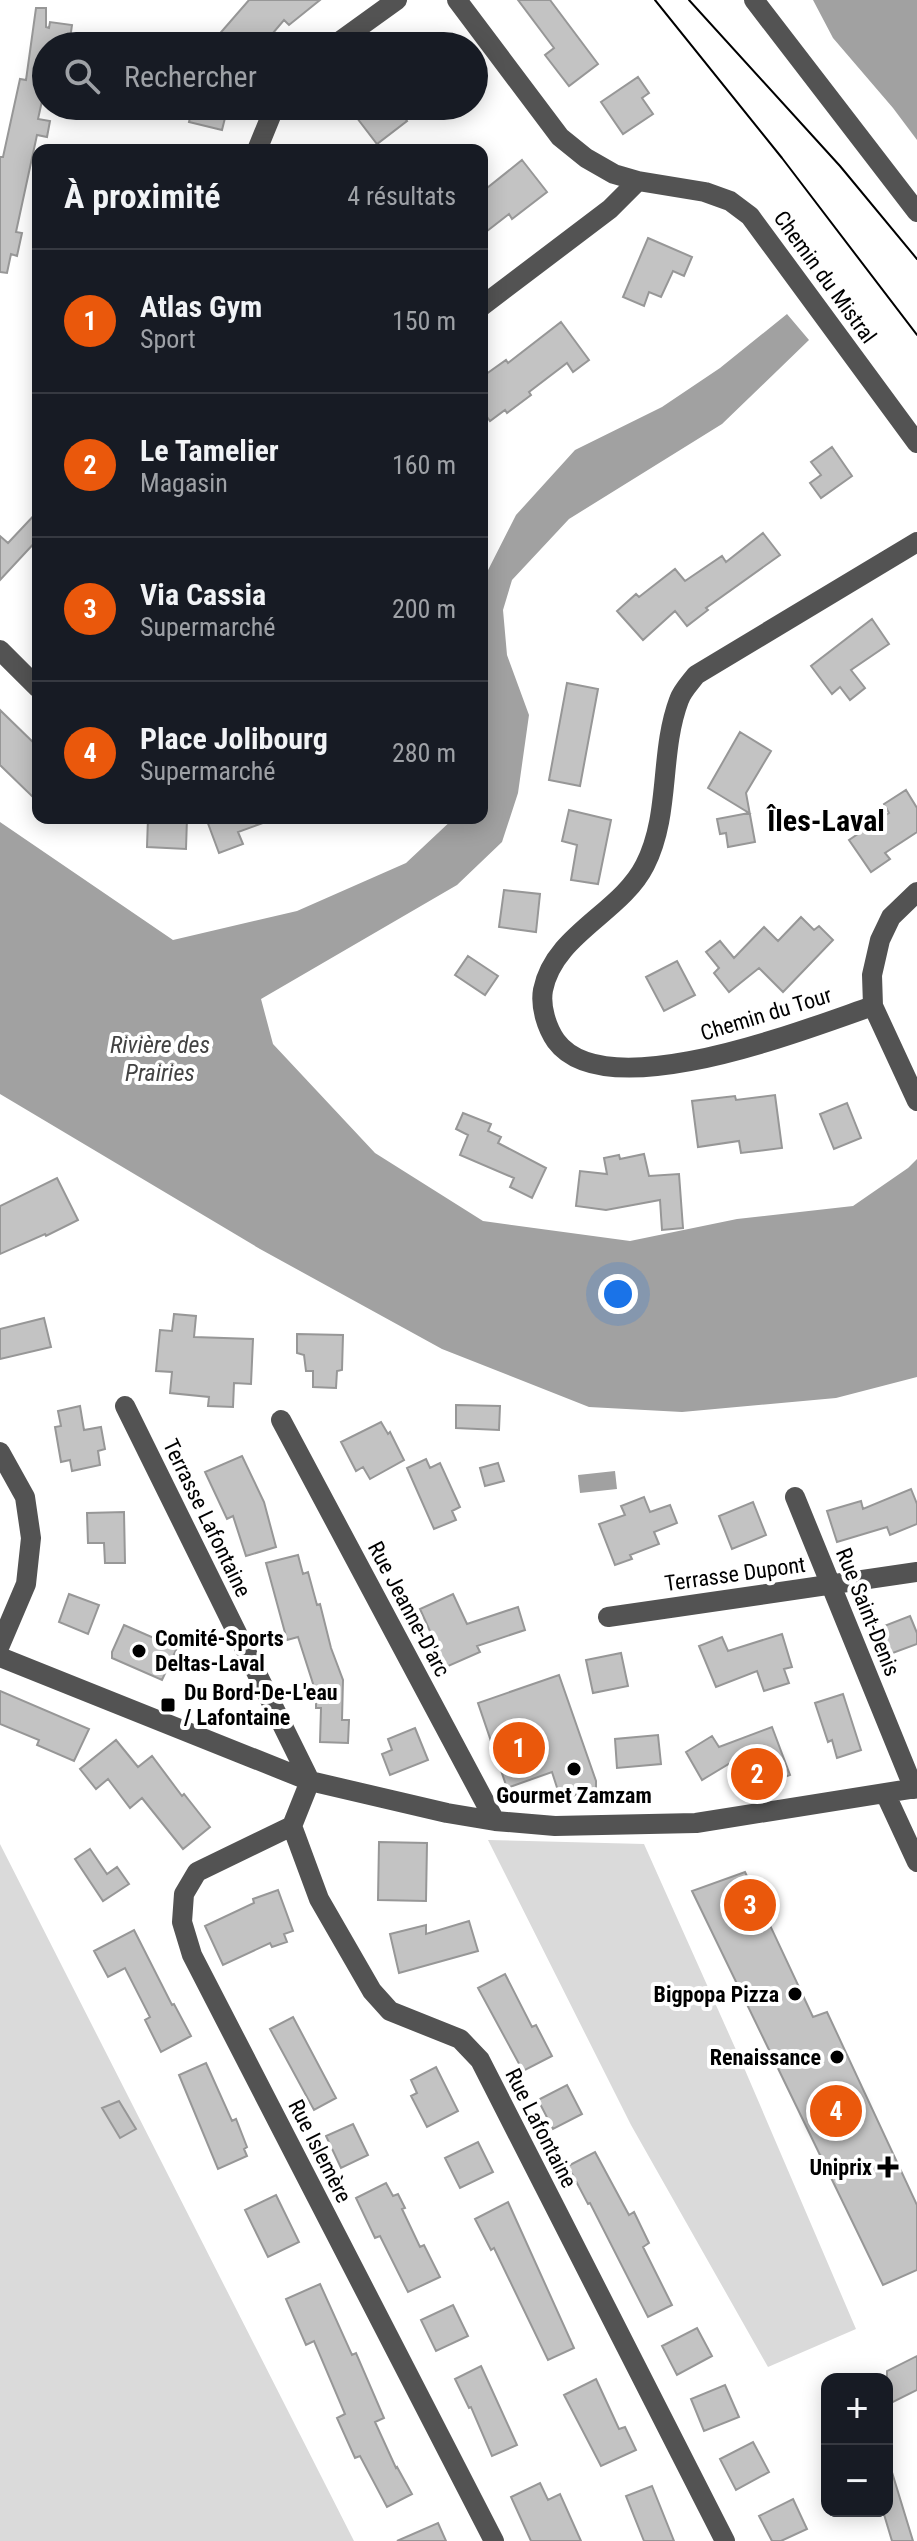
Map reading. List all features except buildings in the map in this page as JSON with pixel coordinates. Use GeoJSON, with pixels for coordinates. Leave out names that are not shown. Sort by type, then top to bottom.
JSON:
{"type":"FeatureCollection","features":[{"type":"Feature","properties":{"kind":"street"},"geometry":{"type":"LineString","coordinates":[[352,32],[397,0]]}},
{"type":"Feature","properties":{"kind":"street","name":"Chemin du Mistral"},"geometry":{"type":"LineString","coordinates":[[457,0],[481,32]]}},
{"type":"Feature","properties":{"kind":"street"},"geometry":{"type":"LineString","coordinates":[[754,0],[917,212]]}},
{"type":"Feature","properties":{"kind":"street","name":"Chemin du Mistral"},"geometry":{"type":"LineString","coordinates":[[488,41],[560,137],[586,158],[614,174],[638,181],[705,192],[730,201],[750,216],[917,443]]}},
{"type":"Feature","properties":{"kind":"street"},"geometry":{"type":"LineString","coordinates":[[259,144],[269,120]]}},
{"type":"Feature","properties":{"kind":"street"},"geometry":{"type":"LineString","coordinates":[[488,301],[610,209],[638,181]]}},
{"type":"Feature","properties":{"kind":"street","name":"Chemin du Tour"},"geometry":{"type":"LineString","coordinates":[[873,1006],[744,1049],[692,1061],[634,1068],[600,1066],[578,1060],[561,1048],[548,1031],[543,991],[551,969],[567,946],[626,892],[644,867],[657,838],[671,727],[680,697],[696,675],[917,542]]}},
{"type":"Feature","properties":{"kind":"street"},"geometry":{"type":"LineString","coordinates":[[0,650],[32,682]]}},
{"type":"Feature","properties":{"kind":"street"},"geometry":{"type":"LineString","coordinates":[[916,1100],[873,1006],[872,975],[880,940],[891,917],[917,892]]}},
{"type":"Feature","properties":{"kind":"street","name":"Terrasse Lafontaine"},"geometry":{"type":"LineString","coordinates":[[125,1406],[310,1781]]}},
{"type":"Feature","properties":{"kind":"street","name":"Rue Jeanne-D'arc"},"geometry":{"type":"LineString","coordinates":[[281,1420],[495,1821]]}},
{"type":"Feature","properties":{"kind":"street"},"geometry":{"type":"LineString","coordinates":[[0,1452],[25,1497],[31,1538],[26,1584],[0,1645]]}},
{"type":"Feature","properties":{"kind":"street","name":"Rue Saint-Denis"},"geometry":{"type":"LineString","coordinates":[[795,1497],[915,1789]]}},
{"type":"Feature","properties":{"kind":"street","name":"Terrasse Dupont"},"geometry":{"type":"LineString","coordinates":[[608,1617],[917,1572]]}},
{"type":"Feature","properties":{"kind":"street"},"geometry":{"type":"LineString","coordinates":[[0,1657],[310,1781],[495,1821],[555,1826],[696,1823],[915,1789]]}},
{"type":"Feature","properties":{"kind":"street"},"geometry":{"type":"LineString","coordinates":[[292,1826],[310,1781]]}},
{"type":"Feature","properties":{"kind":"street"},"geometry":{"type":"LineString","coordinates":[[885,1793],[917,1862]]}},
{"type":"Feature","properties":{"kind":"street","name":"Rue Islemère"},"geometry":{"type":"LineString","coordinates":[[292,1826],[197,1872],[184,1894],[182,1922],[192,1955],[494,2541]]}},
{"type":"Feature","properties":{"kind":"street","name":"Rue Lafontaine"},"geometry":{"type":"LineString","coordinates":[[292,1826],[319,1899],[372,1991],[390,2011],[460,2039],[480,2060],[725,2541]]}},
{"type":"Feature","properties":{"kind":"shaded area"},"geometry":{"type":"Polygon","coordinates":[[[488,1840],[644,1844],[856,2329],[768,2367],[631,2125],[488,1840]]]}},
{"type":"Feature","properties":{"kind":"shaded area"},"geometry":{"type":"Polygon","coordinates":[[[0,1844],[354,2541],[0,2541],[0,1844]]]}},
{"type":"Feature","properties":{"kind":"water"},"geometry":{"type":"Polygon","coordinates":[[[813,0],[917,0],[917,140],[833,38],[813,0]]]}},
{"type":"Feature","properties":{"kind":"water","name":"Rivière des Prairies"},"geometry":{"type":"Polygon","coordinates":[[[787,314],[809,340],[722,424],[569,519],[512,580],[503,610],[507,655],[529,715],[518,793],[502,842],[457,885],[261,999],[273,1044],[375,1153],[483,1221],[630,1241],[737,1219],[853,1206],[917,1159],[917,1377],[836,1398],[682,1412],[589,1407],[442,1349],[260,1249],[0,1094],[0,822],[173,940],[297,911],[406,863],[448,824],[488,824],[488,570],[516,515],[575,450],[662,407],[720,368],[787,314]]]}},
{"type":"Feature","properties":{"kind":"water"},"geometry":{"type":"Polygon","coordinates":[[[615,1471],[617,1489],[580,1493],[578,1475],[615,1471]]]}},
{"type":"Feature","properties":{"kind":"tram line"},"geometry":{"type":"LineString","coordinates":[[655,0],[782,158],[917,335]]}},
{"type":"Feature","properties":{"kind":"tram line"},"geometry":{"type":"LineString","coordinates":[[689,0],[840,166],[917,259]]}},
{"type":"Feature","properties":{"kind":"place","name":"Comité-Sports Deltas-Laval"},"geometry":{"type":"Point","coordinates":[139,1651]}},
{"type":"Feature","properties":{"kind":"place","name":"Du Bord-De-L'eau / Lafontaine"},"geometry":{"type":"Point","coordinates":[168,1705]}},
{"type":"Feature","properties":{"kind":"place","name":"Atlas Gym"},"geometry":{"type":"Point","coordinates":[519,1748]}},
{"type":"Feature","properties":{"kind":"place","name":"Gourmet Zamzam"},"geometry":{"type":"Point","coordinates":[574,1769]}},
{"type":"Feature","properties":{"kind":"place","name":"Le Tamelier"},"geometry":{"type":"Point","coordinates":[757,1774]}},
{"type":"Feature","properties":{"kind":"place","name":"Via Cassia"},"geometry":{"type":"Point","coordinates":[750,1905]}},
{"type":"Feature","properties":{"kind":"place","name":"Bigpopa Pizza"},"geometry":{"type":"Point","coordinates":[795,1994]}},
{"type":"Feature","properties":{"kind":"place","name":"Renaissance"},"geometry":{"type":"Point","coordinates":[837,2057]}},
{"type":"Feature","properties":{"kind":"place","name":"Place Jolibourg"},"geometry":{"type":"Point","coordinates":[836,2111]}},
{"type":"Feature","properties":{"kind":"place","name":"Uniprix"},"geometry":{"type":"Point","coordinates":[888,2167]}},
{"type":"Feature","properties":{"kind":"district","name":"Îles-Laval"},"geometry":{"type":"Point","coordinates":[826,820]}}]}
